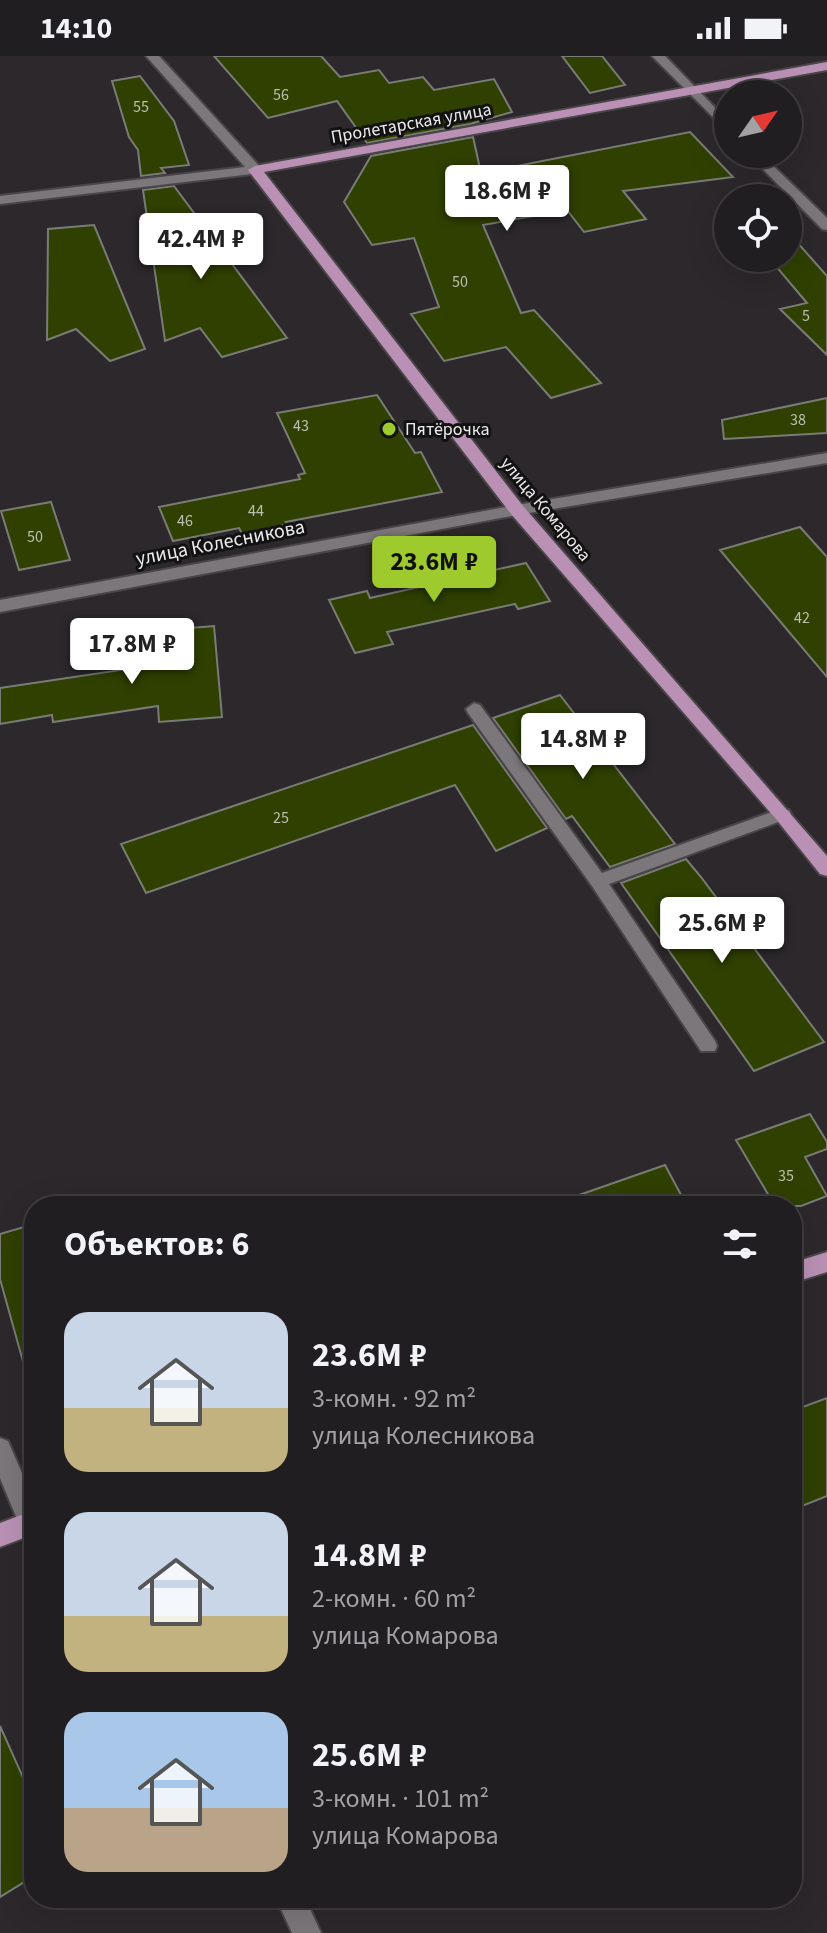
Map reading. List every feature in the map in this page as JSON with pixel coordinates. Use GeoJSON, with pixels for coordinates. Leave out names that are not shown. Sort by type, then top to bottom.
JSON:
{"type":"FeatureCollection","features":[{"type":"Feature","properties":{"kind":"main road","name":"Пролетарская улица"},"geometry":{"type":"LineString","coordinates":[[255,170],[827,66]]}},
{"type":"Feature","properties":{"kind":"main road","name":"улица Комарова"},"geometry":{"type":"LineString","coordinates":[[255,170],[517,510],[783,814],[827,869]]}},
{"type":"Feature","properties":{"kind":"main road"},"geometry":{"type":"LineString","coordinates":[[802,1271],[826,1265]]}},
{"type":"Feature","properties":{"kind":"main road"},"geometry":{"type":"LineString","coordinates":[[0,1535],[24,1525]]}},
{"type":"Feature","properties":{"kind":"street","name":"улица Комарова"},"geometry":{"type":"LineString","coordinates":[[152,56],[255,170]]}},
{"type":"Feature","properties":{"kind":"street"},"geometry":{"type":"LineString","coordinates":[[658,56],[714,114]]}},
{"type":"Feature","properties":{"kind":"street"},"geometry":{"type":"LineString","coordinates":[[768,168],[827,226]]}},
{"type":"Feature","properties":{"kind":"street","name":"Пролетарская улица"},"geometry":{"type":"LineString","coordinates":[[0,200],[255,170]]}},
{"type":"Feature","properties":{"kind":"street","name":"улица Колесникова"},"geometry":{"type":"LineString","coordinates":[[0,606],[517,510],[827,458]]}},
{"type":"Feature","properties":{"kind":"street"},"geometry":{"type":"LineString","coordinates":[[0,1449],[24,1504]]}},
{"type":"Feature","properties":{"kind":"street"},"geometry":{"type":"LineString","coordinates":[[295,1908],[307,1933]]}},
{"type":"Feature","properties":{"kind":"lane"},"geometry":{"type":"LineString","coordinates":[[474,709],[598,881],[708,1046]]}},
{"type":"Feature","properties":{"kind":"lane"},"geometry":{"type":"LineString","coordinates":[[598,881],[783,814]]}},
{"type":"Feature","properties":{"kind":"building"},"geometry":{"type":"Polygon","coordinates":[[[214,56],[321,56],[340,77],[379,70],[389,83],[423,77],[434,90],[494,79],[512,112],[470,124],[367,143],[337,101],[268,118],[214,56]]]}},
{"type":"Feature","properties":{"kind":"building"},"geometry":{"type":"Polygon","coordinates":[[[562,56],[602,56],[625,85],[590,93],[562,56]]]}},
{"type":"Feature","properties":{"kind":"building"},"geometry":{"type":"Polygon","coordinates":[[[140,76],[174,121],[189,165],[161,168],[165,173],[141,176],[138,150],[129,137],[112,81],[140,76]]]}},
{"type":"Feature","properties":{"kind":"building"},"geometry":{"type":"Polygon","coordinates":[[[690,132],[714,157],[714,168],[724,168],[733,177],[623,191],[646,219],[584,232],[567,210],[483,225],[521,313],[534,310],[601,383],[551,398],[506,347],[444,361],[411,314],[439,307],[414,238],[372,245],[344,202],[371,156],[473,137],[481,173],[690,132]]]}},
{"type":"Feature","properties":{"kind":"building"},"geometry":{"type":"Polygon","coordinates":[[[174,186],[287,338],[222,357],[200,328],[165,341],[143,190],[174,186]]]}},
{"type":"Feature","properties":{"kind":"building"},"geometry":{"type":"Polygon","coordinates":[[[94,225],[145,349],[110,361],[76,329],[47,340],[48,229],[94,225]]]}},
{"type":"Feature","properties":{"kind":"building"},"geometry":{"type":"Polygon","coordinates":[[[802,248],[827,276],[827,355],[780,309],[807,303],[781,272],[802,272],[802,248]]]}},
{"type":"Feature","properties":{"kind":"building"},"geometry":{"type":"Polygon","coordinates":[[[377,395],[415,453],[421,452],[442,492],[286,522],[288,524],[243,535],[239,528],[173,541],[159,507],[300,479],[298,475],[305,473],[277,413],[377,395]]]}},
{"type":"Feature","properties":{"kind":"building"},"geometry":{"type":"Polygon","coordinates":[[[827,398],[827,433],[724,439],[722,420],[827,398]]]}},
{"type":"Feature","properties":{"kind":"building"},"geometry":{"type":"Polygon","coordinates":[[[51,502],[70,560],[19,570],[1,511],[51,502]]]}},
{"type":"Feature","properties":{"kind":"building"},"geometry":{"type":"Polygon","coordinates":[[[800,527],[827,557],[827,677],[720,550],[800,527]]]}},
{"type":"Feature","properties":{"kind":"building"},"geometry":{"type":"Polygon","coordinates":[[[526,563],[550,601],[518,609],[515,604],[387,632],[393,644],[355,653],[329,600],[367,591],[370,598],[526,563]]]}},
{"type":"Feature","properties":{"kind":"building"},"geometry":{"type":"Polygon","coordinates":[[[214,626],[222,717],[159,722],[158,706],[53,722],[52,715],[0,724],[0,688],[155,665],[153,631],[214,626]]]}},
{"type":"Feature","properties":{"kind":"building"},"geometry":{"type":"Polygon","coordinates":[[[560,695],[675,844],[610,867],[572,816],[566,819],[493,718],[560,695]]]}},
{"type":"Feature","properties":{"kind":"building"},"geometry":{"type":"Polygon","coordinates":[[[473,725],[547,828],[496,851],[455,785],[146,893],[121,844],[473,725]]]}},
{"type":"Feature","properties":{"kind":"building"},"geometry":{"type":"Polygon","coordinates":[[[686,859],[824,1042],[754,1071],[621,883],[686,859]]]}},
{"type":"Feature","properties":{"kind":"building"},"geometry":{"type":"Polygon","coordinates":[[[810,1114],[827,1142],[827,1149],[805,1157],[827,1196],[802,1206],[802,1196],[769,1196],[736,1140],[810,1114]]]}},
{"type":"Feature","properties":{"kind":"building"},"geometry":{"type":"Polygon","coordinates":[[[665,1165],[682,1196],[576,1196],[665,1165]]]}},
{"type":"Feature","properties":{"kind":"building"},"geometry":{"type":"Polygon","coordinates":[[[24,1227],[24,1365],[0,1279],[0,1234],[24,1227]]]}},
{"type":"Feature","properties":{"kind":"building"},"geometry":{"type":"Polygon","coordinates":[[[827,1398],[827,1496],[802,1506],[802,1407],[827,1398]]]}},
{"type":"Feature","properties":{"kind":"building"},"geometry":{"type":"Polygon","coordinates":[[[0,1726],[24,1780],[24,1882],[0,1897],[0,1726]]]}},
{"type":"Feature","properties":{"kind":"place","name":"Пятёрочка"},"geometry":{"type":"Point","coordinates":[389,429]}}]}
